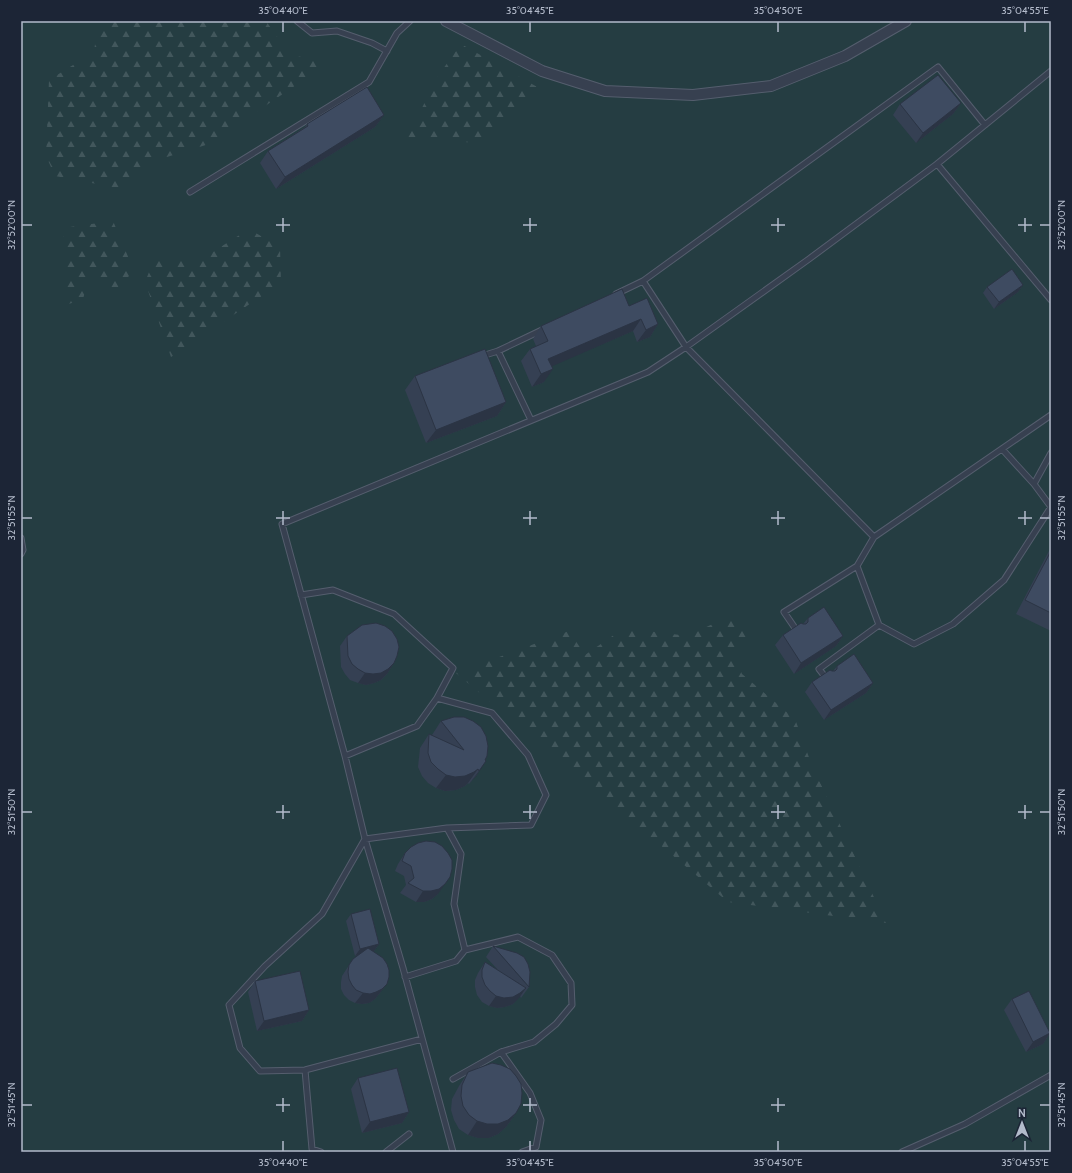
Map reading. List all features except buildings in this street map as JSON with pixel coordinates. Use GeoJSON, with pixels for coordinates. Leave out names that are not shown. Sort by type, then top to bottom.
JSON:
{"type":"FeatureCollection","features":[{"type":"Feature","properties":{"kind":"street"},"geometry":{"type":"LineString","coordinates":[[446,21],[542,71],[605,91],[693,95],[771,86],[846,56],[906,21]]}},
{"type":"Feature","properties":{"kind":"lane"},"geometry":{"type":"LineString","coordinates":[[297,21],[312,33],[337,31],[372,43],[387,51]]}},
{"type":"Feature","properties":{"kind":"lane"},"geometry":{"type":"LineString","coordinates":[[190,192],[369,82],[397,33],[410,21]]}},
{"type":"Feature","properties":{"kind":"lane"},"geometry":{"type":"LineString","coordinates":[[608,297],[643,281],[938,67],[985,125]]}},
{"type":"Feature","properties":{"kind":"lane"},"geometry":{"type":"LineString","coordinates":[[452,1152],[422,1039],[365,839],[345,756],[282,524],[648,372],[686,347],[809,259],[937,164],[1051,71]]}},
{"type":"Feature","properties":{"kind":"lane"},"geometry":{"type":"LineString","coordinates":[[937,164],[1051,300]]}},
{"type":"Feature","properties":{"kind":"lane"},"geometry":{"type":"LineString","coordinates":[[643,281],[686,347],[874,537]]}},
{"type":"Feature","properties":{"kind":"lane"},"geometry":{"type":"LineString","coordinates":[[476,358],[498,351],[546,328]]}},
{"type":"Feature","properties":{"kind":"lane"},"geometry":{"type":"LineString","coordinates":[[498,351],[532,420]]}},
{"type":"Feature","properties":{"kind":"lane"},"geometry":{"type":"LineString","coordinates":[[797,631],[784,612],[856,566],[874,537],[1051,415]]}},
{"type":"Feature","properties":{"kind":"lane"},"geometry":{"type":"LineString","coordinates":[[856,566],[879,625],[914,644],[953,624],[1004,580],[1051,507],[1034,484],[1002,449]]}},
{"type":"Feature","properties":{"kind":"lane"},"geometry":{"type":"LineString","coordinates":[[1034,484],[1051,453]]}},
{"type":"Feature","properties":{"kind":"lane"},"geometry":{"type":"LineString","coordinates":[[21,538],[23,550],[21,554]]}},
{"type":"Feature","properties":{"kind":"lane"},"geometry":{"type":"LineString","coordinates":[[301,595],[333,590],[394,614],[453,668],[437,698],[417,726],[345,756]]}},
{"type":"Feature","properties":{"kind":"lane"},"geometry":{"type":"LineString","coordinates":[[826,678],[819,669],[879,625]]}},
{"type":"Feature","properties":{"kind":"lane"},"geometry":{"type":"LineString","coordinates":[[365,839],[447,828],[531,825],[546,795],[528,755],[492,713],[437,698]]}},
{"type":"Feature","properties":{"kind":"lane"},"geometry":{"type":"LineString","coordinates":[[447,828],[461,854],[454,904],[465,950]]}},
{"type":"Feature","properties":{"kind":"lane"},"geometry":{"type":"LineString","coordinates":[[365,839],[322,914],[265,966],[229,1005],[240,1048],[260,1071],[305,1070],[422,1039]]}},
{"type":"Feature","properties":{"kind":"lane"},"geometry":{"type":"LineString","coordinates":[[405,978],[456,961],[465,950],[518,937],[552,955],[571,982],[572,1005],[556,1024],[534,1042],[501,1052],[453,1079]]}},
{"type":"Feature","properties":{"kind":"lane"},"geometry":{"type":"LineString","coordinates":[[501,1052],[530,1093],[541,1120],[536,1147],[522,1152]]}},
{"type":"Feature","properties":{"kind":"lane"},"geometry":{"type":"LineString","coordinates":[[305,1070],[312,1149],[321,1152]]}},
{"type":"Feature","properties":{"kind":"lane"},"geometry":{"type":"LineString","coordinates":[[902,1152],[965,1124],[1051,1075]]}},
{"type":"Feature","properties":{"kind":"lane"},"geometry":{"type":"LineString","coordinates":[[386,1152],[409,1134]]}},
{"type":"Feature","properties":{"kind":"green space"},"geometry":{"type":"Polygon","coordinates":[[[21,21],[1051,21],[1051,1152],[21,1152],[21,21]]]}},
{"type":"Feature","properties":{"kind":"green space"},"geometry":{"type":"Polygon","coordinates":[[[98,21],[266,21],[290,55],[330,62],[209,144],[154,161],[123,189],[55,176],[46,156],[49,80],[94,52],[98,21]]]}},
{"type":"Feature","properties":{"kind":"green space"},"geometry":{"type":"Polygon","coordinates":[[[461,44],[539,88],[478,143],[407,138],[438,76],[461,44]]]}},
{"type":"Feature","properties":{"kind":"green space"},"geometry":{"type":"Polygon","coordinates":[[[113,221],[134,271],[112,293],[92,267],[83,299],[66,305],[63,228],[113,221]]]}},
{"type":"Feature","properties":{"kind":"green space"},"geometry":{"type":"Polygon","coordinates":[[[249,229],[280,247],[281,283],[171,357],[145,282],[154,260],[200,260],[249,229]]]}},
{"type":"Feature","properties":{"kind":"green space"},"geometry":{"type":"Polygon","coordinates":[[[731,615],[755,633],[732,651],[742,674],[795,719],[811,763],[886,923],[728,902],[456,673],[569,631],[585,655],[624,628],[688,636],[731,615]]]}}]}
